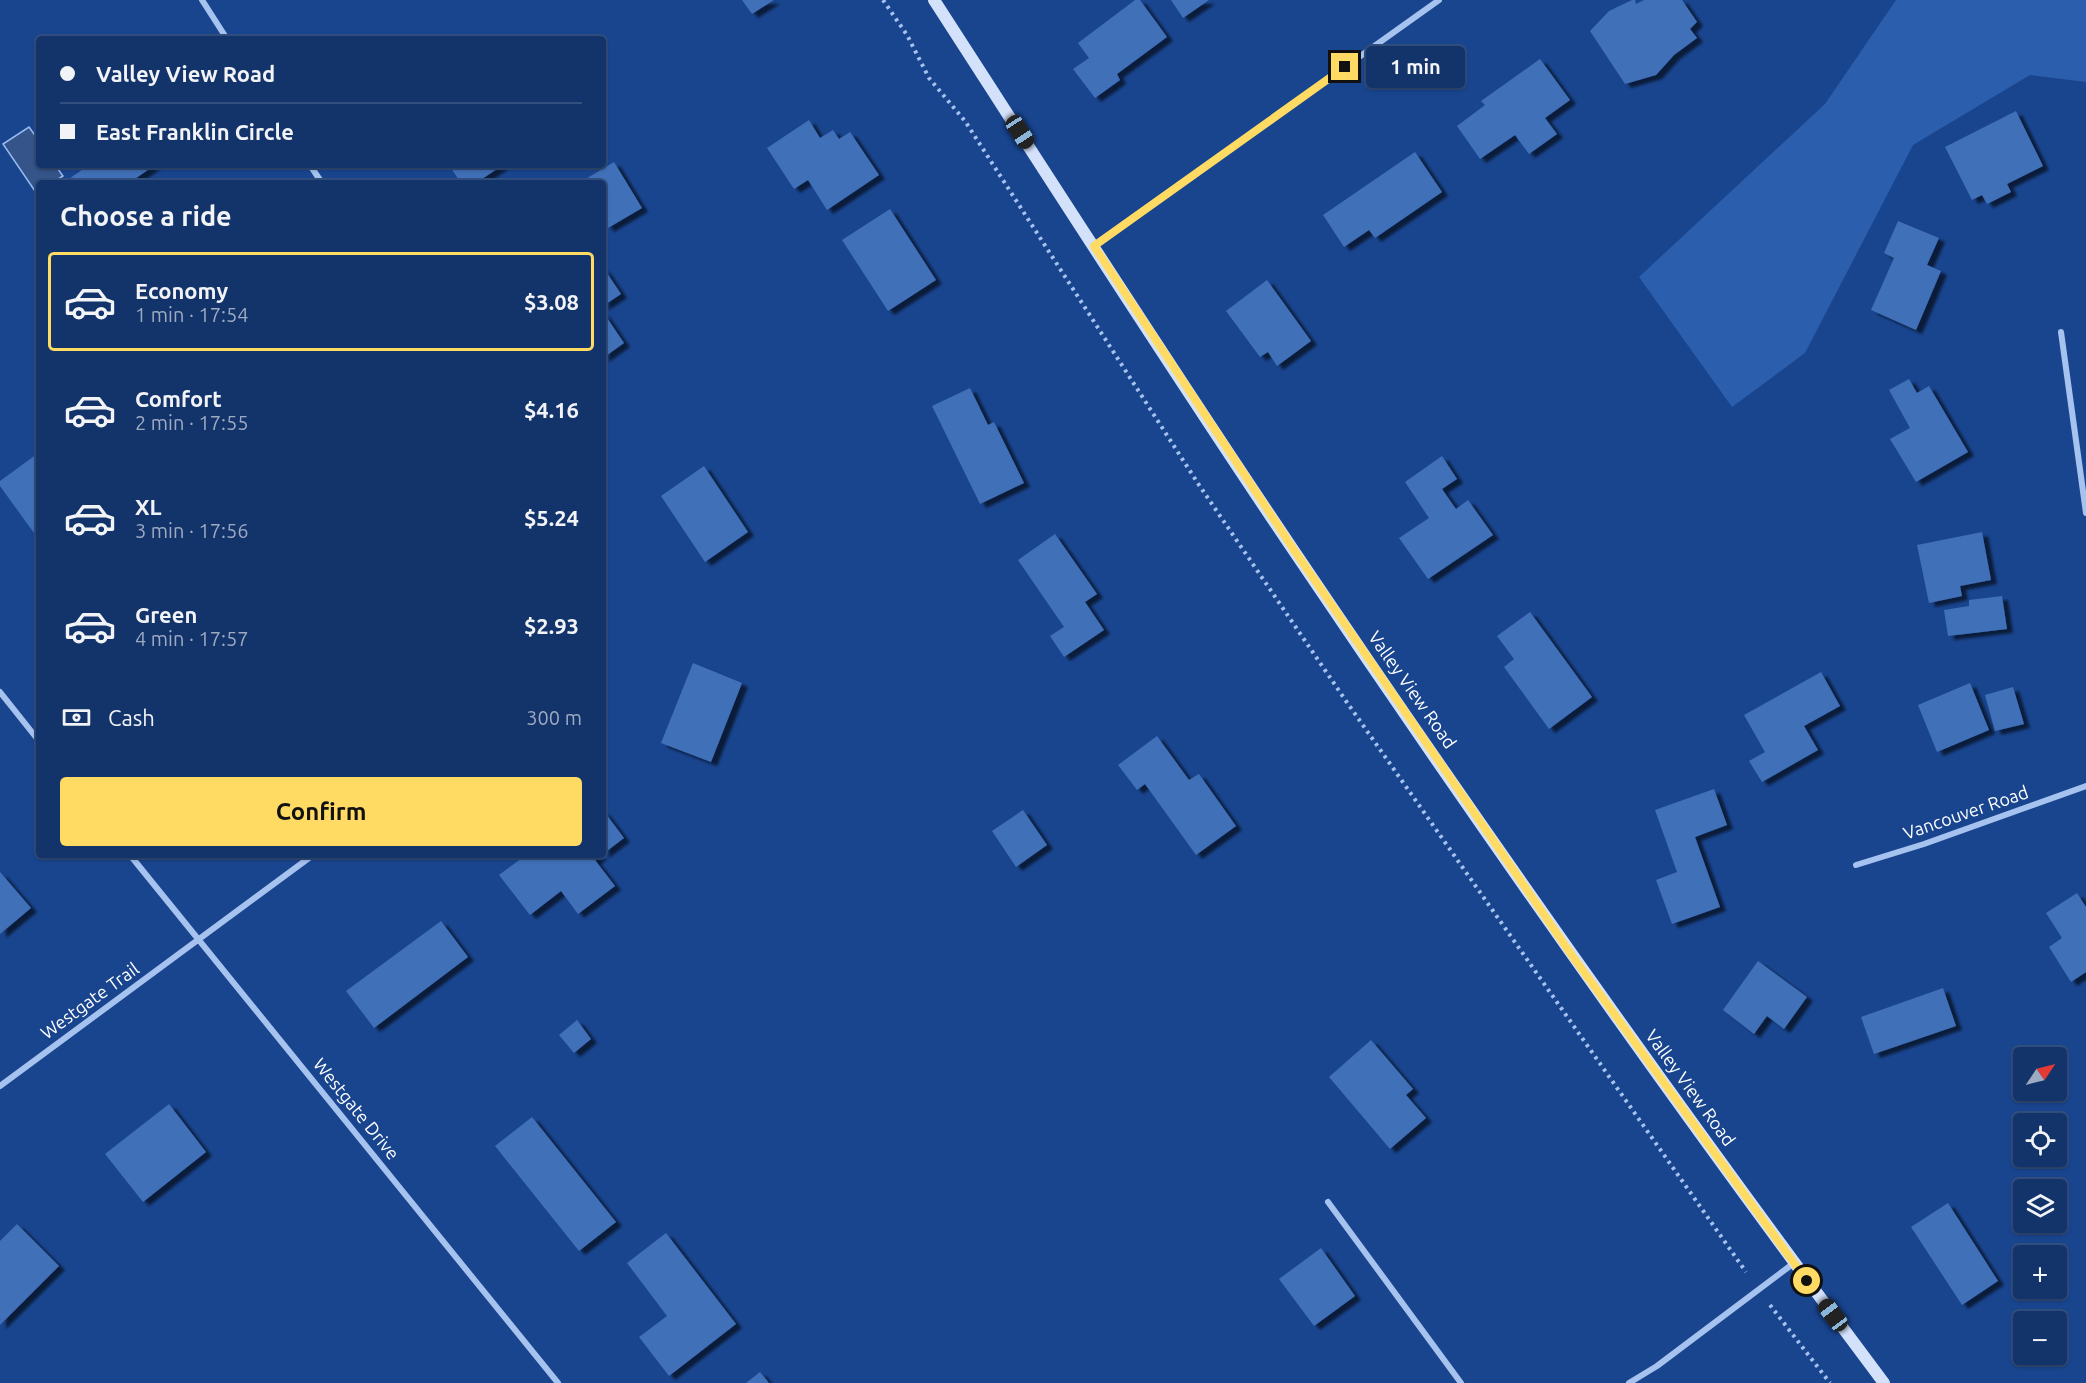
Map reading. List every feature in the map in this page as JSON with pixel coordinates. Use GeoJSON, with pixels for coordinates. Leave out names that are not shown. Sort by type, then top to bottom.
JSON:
{"type":"FeatureCollection","features":[{"type":"Feature","properties":{"kind":"main road","name":"Valley View Road"},"geometry":{"type":"LineString","coordinates":[[934,0],[1294,550],[1558,935],[1794,1263],[1884,1383]]}},
{"type":"Feature","properties":{"kind":"street"},"geometry":{"type":"LineString","coordinates":[[202,0],[225,36]]}},
{"type":"Feature","properties":{"kind":"street"},"geometry":{"type":"LineString","coordinates":[[1094,246],[1439,0]]}},
{"type":"Feature","properties":{"kind":"street"},"geometry":{"type":"LineString","coordinates":[[2061,332],[2086,513]]}},
{"type":"Feature","properties":{"kind":"street"},"geometry":{"type":"LineString","coordinates":[[0,693],[36,737]]}},
{"type":"Feature","properties":{"kind":"street","name":"Vancouver Road"},"geometry":{"type":"LineString","coordinates":[[1856,865],[1924,844],[2086,786]]}},
{"type":"Feature","properties":{"kind":"street","name":"Westgate Drive"},"geometry":{"type":"LineString","coordinates":[[132,858],[558,1383]]}},
{"type":"Feature","properties":{"kind":"street","name":"Westgate Trail"},"geometry":{"type":"LineString","coordinates":[[0,1086],[309,858]]}},
{"type":"Feature","properties":{"kind":"street"},"geometry":{"type":"LineString","coordinates":[[1328,1202],[1461,1383]]}},
{"type":"Feature","properties":{"kind":"street"},"geometry":{"type":"LineString","coordinates":[[1629,1383],[1657,1366],[1760,1291],[1794,1263]]}},
{"type":"Feature","properties":{"kind":"path"},"geometry":{"type":"LineString","coordinates":[[884,0],[907,35],[929,78],[965,120],[1199,485],[1373,740],[1760,1291],[1830,1383]]}},
{"type":"Feature","properties":{"kind":"shaded area"},"geometry":{"type":"Polygon","coordinates":[[[1896,0],[2086,0],[2086,82],[2030,75],[1913,145],[1805,353],[1732,407],[1639,277],[1825,104],[1896,0]]]}},
{"type":"Feature","properties":{"kind":"shaded area"},"geometry":{"type":"Polygon","coordinates":[[[29,127],[36,137],[36,168],[57,168],[63,176],[57,180],[36,180],[36,193],[3,144],[29,127]]]}},
{"type":"Feature","properties":{"kind":"building"},"geometry":{"type":"Polygon","coordinates":[[[742,0],[774,0],[752,14],[742,0]]]}},
{"type":"Feature","properties":{"kind":"building"},"geometry":{"type":"Polygon","coordinates":[[[1135,0],[1140,0],[1167,37],[1117,74],[1120,80],[1095,98],[1073,69],[1089,58],[1078,43],[1135,0]]]}},
{"type":"Feature","properties":{"kind":"building"},"geometry":{"type":"Polygon","coordinates":[[[1171,0],[1209,0],[1183,18],[1171,0]]]}},
{"type":"Feature","properties":{"kind":"building"},"geometry":{"type":"Polygon","coordinates":[[[1635,0],[1636,4],[1644,0],[1682,0],[1697,22],[1690,29],[1697,38],[1674,55],[1656,75],[1625,84],[1590,31],[1609,11],[1635,0]]]}},
{"type":"Feature","properties":{"kind":"building"},"geometry":{"type":"Polygon","coordinates":[[[1540,59],[1570,100],[1545,118],[1557,134],[1529,154],[1515,135],[1480,159],[1457,126],[1485,105],[1481,101],[1540,59]]]}},
{"type":"Feature","properties":{"kind":"building"},"geometry":{"type":"Polygon","coordinates":[[[2016,111],[2043,166],[2007,184],[2011,192],[1987,204],[1982,195],[1972,200],[1945,147],[2016,111]]]}},
{"type":"Feature","properties":{"kind":"building"},"geometry":{"type":"Polygon","coordinates":[[[809,120],[820,138],[833,130],[839,139],[850,132],[879,175],[827,210],[808,180],[794,189],[767,148],[809,120]]]}},
{"type":"Feature","properties":{"kind":"building"},"geometry":{"type":"Polygon","coordinates":[[[1415,152],[1442,192],[1375,238],[1369,230],[1344,247],[1323,215],[1415,152]]]}},
{"type":"Feature","properties":{"kind":"building"},"geometry":{"type":"Polygon","coordinates":[[[614,162],[642,208],[608,228],[606,225],[606,180],[584,180],[614,162]]]}},
{"type":"Feature","properties":{"kind":"building"},"geometry":{"type":"Polygon","coordinates":[[[85,168],[151,168],[133,180],[67,180],[85,168]]]}},
{"type":"Feature","properties":{"kind":"building"},"geometry":{"type":"Polygon","coordinates":[[[451,168],[498,168],[480,180],[459,180],[451,168]]]}},
{"type":"Feature","properties":{"kind":"building"},"geometry":{"type":"Polygon","coordinates":[[[890,209],[936,280],[888,311],[842,240],[890,209]]]}},
{"type":"Feature","properties":{"kind":"building"},"geometry":{"type":"Polygon","coordinates":[[[1898,221],[1939,238],[1927,265],[1941,271],[1916,330],[1871,310],[1894,258],[1884,253],[1898,221]]]}},
{"type":"Feature","properties":{"kind":"building"},"geometry":{"type":"Polygon","coordinates":[[[606,272],[621,294],[606,304],[606,272]]]}},
{"type":"Feature","properties":{"kind":"building"},"geometry":{"type":"Polygon","coordinates":[[[1267,280],[1311,341],[1277,366],[1268,352],[1260,357],[1226,311],[1267,280]]]}},
{"type":"Feature","properties":{"kind":"building"},"geometry":{"type":"Polygon","coordinates":[[[606,316],[624,343],[606,356],[606,316]]]}},
{"type":"Feature","properties":{"kind":"building"},"geometry":{"type":"Polygon","coordinates":[[[1909,379],[1917,393],[1929,386],[1968,452],[1916,482],[1890,439],[1910,428],[1889,390],[1909,379]]]}},
{"type":"Feature","properties":{"kind":"building"},"geometry":{"type":"Polygon","coordinates":[[[970,388],[988,425],[994,422],[1024,483],[980,504],[932,406],[970,388]]]}},
{"type":"Feature","properties":{"kind":"building"},"geometry":{"type":"Polygon","coordinates":[[[36,455],[36,536],[0,486],[0,481],[36,455]]]}},
{"type":"Feature","properties":{"kind":"building"},"geometry":{"type":"Polygon","coordinates":[[[1442,456],[1457,479],[1442,489],[1456,509],[1468,500],[1493,535],[1428,579],[1399,538],[1429,518],[1405,482],[1442,456]]]}},
{"type":"Feature","properties":{"kind":"building"},"geometry":{"type":"Polygon","coordinates":[[[704,466],[748,532],[705,562],[661,496],[704,466]]]}},
{"type":"Feature","properties":{"kind":"building"},"geometry":{"type":"Polygon","coordinates":[[[1982,532],[1991,580],[1960,586],[1962,596],[1929,603],[1917,545],[1982,532]]]}},
{"type":"Feature","properties":{"kind":"building"},"geometry":{"type":"Polygon","coordinates":[[[1055,534],[1097,594],[1085,602],[1104,630],[1064,657],[1050,636],[1064,627],[1018,560],[1055,534]]]}},
{"type":"Feature","properties":{"kind":"building"},"geometry":{"type":"Polygon","coordinates":[[[2002,596],[2007,629],[1948,636],[1944,610],[1969,606],[1969,600],[2002,596]]]}},
{"type":"Feature","properties":{"kind":"building"},"geometry":{"type":"Polygon","coordinates":[[[1530,612],[1592,697],[1549,729],[1504,667],[1514,659],[1497,636],[1530,612]]]}},
{"type":"Feature","properties":{"kind":"building"},"geometry":{"type":"Polygon","coordinates":[[[693,663],[742,683],[711,762],[661,743],[693,663]]]}},
{"type":"Feature","properties":{"kind":"building"},"geometry":{"type":"Polygon","coordinates":[[[1821,672],[1840,706],[1804,726],[1818,750],[1762,782],[1749,761],[1765,752],[1744,715],[1821,672]]]}},
{"type":"Feature","properties":{"kind":"building"},"geometry":{"type":"Polygon","coordinates":[[[1970,683],[1989,730],[1937,752],[1918,705],[1970,683]]]}},
{"type":"Feature","properties":{"kind":"building"},"geometry":{"type":"Polygon","coordinates":[[[2013,687],[2024,724],[1995,731],[1985,695],[2013,687]]]}},
{"type":"Feature","properties":{"kind":"building"},"geometry":{"type":"Polygon","coordinates":[[[1157,736],[1189,780],[1199,774],[1236,826],[1196,855],[1145,784],[1137,790],[1118,765],[1157,736]]]}},
{"type":"Feature","properties":{"kind":"building"},"geometry":{"type":"Polygon","coordinates":[[[1714,789],[1727,825],[1695,837],[1720,907],[1672,924],[1656,880],[1677,872],[1655,810],[1714,789]]]}},
{"type":"Feature","properties":{"kind":"building"},"geometry":{"type":"Polygon","coordinates":[[[1023,810],[1047,845],[1016,867],[992,831],[1023,810]]]}},
{"type":"Feature","properties":{"kind":"building"},"geometry":{"type":"Polygon","coordinates":[[[606,814],[624,838],[606,852],[606,814]]]}},
{"type":"Feature","properties":{"kind":"building"},"geometry":{"type":"Polygon","coordinates":[[[522,858],[598,858],[595,860],[615,886],[578,914],[561,891],[530,915],[499,875],[522,858]]]}},
{"type":"Feature","properties":{"kind":"building"},"geometry":{"type":"Polygon","coordinates":[[[0,872],[31,908],[0,934],[0,872]]]}},
{"type":"Feature","properties":{"kind":"building"},"geometry":{"type":"Polygon","coordinates":[[[2077,893],[2086,907],[2086,972],[2071,982],[2049,947],[2062,938],[2046,913],[2077,893]]]}},
{"type":"Feature","properties":{"kind":"building"},"geometry":{"type":"Polygon","coordinates":[[[441,921],[468,957],[374,1028],[346,991],[441,921]]]}},
{"type":"Feature","properties":{"kind":"building"},"geometry":{"type":"Polygon","coordinates":[[[1758,961],[1807,997],[1784,1029],[1767,1016],[1754,1034],[1723,1010],[1758,961]]]}},
{"type":"Feature","properties":{"kind":"building"},"geometry":{"type":"Polygon","coordinates":[[[1943,988],[1956,1026],[1874,1054],[1861,1017],[1943,988]]]}},
{"type":"Feature","properties":{"kind":"building"},"geometry":{"type":"Polygon","coordinates":[[[577,1020],[591,1039],[574,1053],[559,1035],[577,1020]]]}},
{"type":"Feature","properties":{"kind":"building"},"geometry":{"type":"Polygon","coordinates":[[[1371,1040],[1413,1089],[1406,1095],[1426,1118],[1390,1149],[1329,1077],[1371,1040]]]}},
{"type":"Feature","properties":{"kind":"building"},"geometry":{"type":"Polygon","coordinates":[[[169,1104],[206,1152],[143,1202],[105,1154],[169,1104]]]}},
{"type":"Feature","properties":{"kind":"building"},"geometry":{"type":"Polygon","coordinates":[[[532,1117],[616,1222],[579,1251],[495,1146],[532,1117]]]}},
{"type":"Feature","properties":{"kind":"building"},"geometry":{"type":"Polygon","coordinates":[[[1948,1203],[1998,1281],[1962,1305],[1911,1227],[1948,1203]]]}},
{"type":"Feature","properties":{"kind":"building"},"geometry":{"type":"Polygon","coordinates":[[[17,1224],[59,1266],[0,1325],[0,1241],[17,1224]]]}},
{"type":"Feature","properties":{"kind":"building"},"geometry":{"type":"Polygon","coordinates":[[[666,1233],[736,1324],[669,1376],[639,1337],[667,1316],[627,1263],[666,1233]]]}},
{"type":"Feature","properties":{"kind":"building"},"geometry":{"type":"Polygon","coordinates":[[[1321,1248],[1355,1296],[1314,1326],[1279,1279],[1321,1248]]]}},
{"type":"Feature","properties":{"kind":"building"},"geometry":{"type":"Polygon","coordinates":[[[760,1372],[769,1383],[746,1383],[760,1372]]]}},
{"type":"Feature","properties":{"kind":"route"},"geometry":{"type":"LineString","coordinates":[[1345,67],[1094,246],[1294,550],[1571,954],[1807,1281]]}}]}
